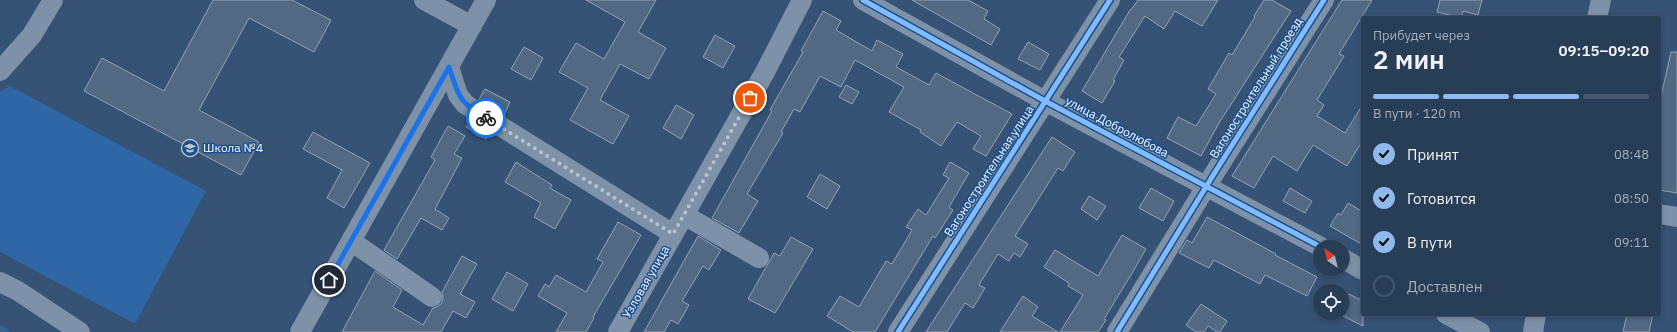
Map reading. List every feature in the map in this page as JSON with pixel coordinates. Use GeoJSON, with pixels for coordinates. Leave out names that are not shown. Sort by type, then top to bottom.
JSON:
{"type":"FeatureCollection","features":[{"type":"Feature","properties":{"kind":"street"},"geometry":{"type":"LineString","coordinates":[[0,71],[32,35],[53,0]]}},
{"type":"Feature","properties":{"kind":"street"},"geometry":{"type":"LineString","coordinates":[[424,0],[472,26]]}},
{"type":"Feature","properties":{"kind":"street"},"geometry":{"type":"LineString","coordinates":[[300,332],[486,0]]}},
{"type":"Feature","properties":{"kind":"street","name":"Узловая улица"},"geometry":{"type":"LineString","coordinates":[[618,332],[765,72],[802,0]]}},
{"type":"Feature","properties":{"kind":"street","name":"улица Добролюбова"},"geometry":{"type":"LineString","coordinates":[[863,0],[1045,101],[1313,243]]}},
{"type":"Feature","properties":{"kind":"street","name":"Вагоностроительная улица"},"geometry":{"type":"LineString","coordinates":[[898,332],[1110,0]]}},
{"type":"Feature","properties":{"kind":"street","name":"Вагоностроительный проезд"},"geometry":{"type":"LineString","coordinates":[[1117,332],[1206,186],[1324,0]]}},
{"type":"Feature","properties":{"kind":"street"},"geometry":{"type":"LineString","coordinates":[[1597,16],[1601,0]]}},
{"type":"Feature","properties":{"kind":"street"},"geometry":{"type":"LineString","coordinates":[[449,67],[458,95],[466,104],[673,234]]}},
{"type":"Feature","properties":{"kind":"street"},"geometry":{"type":"LineString","coordinates":[[1661,214],[1677,217]]}},
{"type":"Feature","properties":{"kind":"street"},"geometry":{"type":"LineString","coordinates":[[684,215],[759,258]]}},
{"type":"Feature","properties":{"kind":"street"},"geometry":{"type":"LineString","coordinates":[[351,241],[432,297]]}},
{"type":"Feature","properties":{"kind":"street"},"geometry":{"type":"LineString","coordinates":[[1349,262],[1361,269]]}},
{"type":"Feature","properties":{"kind":"street"},"geometry":{"type":"LineString","coordinates":[[0,282],[18,291],[74,331]]}},
{"type":"Feature","properties":{"kind":"street"},"geometry":{"type":"LineString","coordinates":[[1450,316],[1480,332]]}},
{"type":"Feature","properties":{"kind":"street"},"geometry":{"type":"LineString","coordinates":[[1533,332],[1536,316]]}},
{"type":"Feature","properties":{"kind":"shaded area"},"geometry":{"type":"Polygon","coordinates":[[[10,86],[206,191],[135,324],[0,252],[0,92],[10,86]]]}},
{"type":"Feature","properties":{"kind":"building"},"geometry":{"type":"Polygon","coordinates":[[[213,0],[292,0],[331,20],[314,52],[249,18],[199,110],[259,142],[241,175],[84,91],[102,58],[164,91],[213,0]]]}},
{"type":"Feature","properties":{"kind":"building"},"geometry":{"type":"Polygon","coordinates":[[[586,0],[656,0],[638,32],[666,48],[649,79],[620,64],[600,100],[629,116],[613,144],[570,120],[588,88],[559,72],[576,43],[604,59],[625,22],[586,0]]]}},
{"type":"Feature","properties":{"kind":"building"},"geometry":{"type":"Polygon","coordinates":[[[912,0],[968,0],[988,11],[984,19],[1000,29],[991,45],[912,0]]]}},
{"type":"Feature","properties":{"kind":"building"},"geometry":{"type":"Polygon","coordinates":[[[1138,0],[1218,0],[1202,26],[1175,11],[1164,29],[1145,16],[1119,57],[1124,60],[1113,80],[1115,81],[1102,103],[1082,91],[1130,10],[1138,0]]]}},
{"type":"Feature","properties":{"kind":"building"},"geometry":{"type":"Polygon","coordinates":[[[1264,0],[1272,0],[1291,11],[1219,123],[1201,156],[1167,138],[1178,117],[1196,126],[1216,94],[1208,89],[1229,53],[1232,55],[1264,0]]]}},
{"type":"Feature","properties":{"kind":"building"},"geometry":{"type":"Polygon","coordinates":[[[1342,0],[1372,0],[1339,54],[1344,56],[1317,100],[1324,105],[1317,116],[1345,133],[1361,107],[1361,143],[1347,166],[1313,145],[1297,171],[1273,156],[1254,188],[1232,176],[1342,0]]]}},
{"type":"Feature","properties":{"kind":"building"},"geometry":{"type":"Polygon","coordinates":[[[1440,0],[1482,0],[1478,15],[1463,11],[1462,16],[1453,16],[1437,12],[1440,0]]]}},
{"type":"Feature","properties":{"kind":"building"},"geometry":{"type":"Polygon","coordinates":[[[823,11],[841,21],[836,30],[872,51],[877,40],[903,54],[896,67],[929,85],[936,73],[1012,114],[986,156],[973,149],[981,136],[957,122],[941,146],[920,132],[921,130],[889,112],[904,87],[855,60],[841,87],[820,76],[800,112],[794,109],[781,132],[783,133],[747,194],[758,201],[739,233],[712,218],[772,111],[770,110],[803,52],[801,51],[823,11]]]}},
{"type":"Feature","properties":{"kind":"building"},"geometry":{"type":"Polygon","coordinates":[[[715,35],[735,46],[723,68],[703,57],[715,35]]]}},
{"type":"Feature","properties":{"kind":"building"},"geometry":{"type":"Polygon","coordinates":[[[1028,42],[1049,54],[1040,70],[1018,59],[1028,42]]]}},
{"type":"Feature","properties":{"kind":"building"},"geometry":{"type":"Polygon","coordinates":[[[524,47],[543,58],[531,80],[511,69],[524,47]]]}},
{"type":"Feature","properties":{"kind":"building"},"geometry":{"type":"Polygon","coordinates":[[[1671,52],[1677,52],[1677,193],[1661,190],[1661,96],[1671,52]]]}},
{"type":"Feature","properties":{"kind":"building"},"geometry":{"type":"Polygon","coordinates":[[[846,85],[859,92],[852,104],[839,97],[846,85]]]}},
{"type":"Feature","properties":{"kind":"building"},"geometry":{"type":"Polygon","coordinates":[[[485,89],[510,102],[504,115],[479,99],[485,89]]]}},
{"type":"Feature","properties":{"kind":"building"},"geometry":{"type":"Polygon","coordinates":[[[676,105],[694,115],[681,139],[663,128],[676,105]]]}},
{"type":"Feature","properties":{"kind":"building"},"geometry":{"type":"Polygon","coordinates":[[[470,121],[489,133],[486,139],[466,127],[470,121]]]}},
{"type":"Feature","properties":{"kind":"building"},"geometry":{"type":"Polygon","coordinates":[[[448,126],[465,136],[454,154],[462,158],[435,209],[449,218],[442,230],[421,218],[397,259],[384,250],[435,160],[431,157],[448,126]]]}},
{"type":"Feature","properties":{"kind":"building"},"geometry":{"type":"Polygon","coordinates":[[[313,132],[370,163],[344,208],[327,198],[342,170],[303,149],[313,132]]]}},
{"type":"Feature","properties":{"kind":"building"},"geometry":{"type":"Polygon","coordinates":[[[1052,137],[1075,152],[1063,171],[1058,168],[1015,236],[1028,244],[1020,257],[1014,253],[1009,261],[998,254],[979,285],[985,288],[973,308],[965,303],[947,332],[926,332],[1052,137]]]}},
{"type":"Feature","properties":{"kind":"building"},"geometry":{"type":"Polygon","coordinates":[[[516,162],[552,185],[550,188],[571,200],[555,229],[534,217],[541,203],[505,182],[516,162]]]}},
{"type":"Feature","properties":{"kind":"building"},"geometry":{"type":"Polygon","coordinates":[[[950,162],[969,173],[949,207],[953,210],[935,238],[933,236],[875,332],[853,332],[827,316],[840,296],[859,307],[886,261],[892,264],[912,230],[906,227],[918,209],[926,215],[949,178],[943,175],[950,162]]]}},
{"type":"Feature","properties":{"kind":"building"},"geometry":{"type":"Polygon","coordinates":[[[820,174],[840,186],[827,209],[807,197],[820,174]]]}},
{"type":"Feature","properties":{"kind":"building"},"geometry":{"type":"Polygon","coordinates":[[[1151,188],[1174,201],[1163,221],[1139,208],[1151,188]]]}},
{"type":"Feature","properties":{"kind":"building"},"geometry":{"type":"Polygon","coordinates":[[[1290,188],[1312,201],[1305,213],[1283,201],[1290,188]]]}},
{"type":"Feature","properties":{"kind":"building"},"geometry":{"type":"Polygon","coordinates":[[[1089,196],[1106,206],[1097,220],[1081,209],[1089,196]]]}},
{"type":"Feature","properties":{"kind":"building"},"geometry":{"type":"Polygon","coordinates":[[[1348,203],[1361,211],[1361,244],[1330,226],[1338,213],[1341,215],[1348,203]]]}},
{"type":"Feature","properties":{"kind":"building"},"geometry":{"type":"Polygon","coordinates":[[[1207,217],[1317,277],[1307,296],[1265,275],[1260,284],[1214,260],[1209,268],[1179,253],[1187,240],[1192,243],[1207,217]]]}},
{"type":"Feature","properties":{"kind":"building"},"geometry":{"type":"Polygon","coordinates":[[[618,222],[641,235],[593,317],[594,318],[586,332],[556,332],[567,313],[538,296],[545,284],[549,287],[556,275],[586,292],[603,262],[597,259],[618,222]]]}},
{"type":"Feature","properties":{"kind":"building"},"geometry":{"type":"Polygon","coordinates":[[[1122,235],[1146,249],[1104,319],[1106,320],[1098,332],[1060,332],[1083,295],[1068,286],[1069,283],[1044,267],[1055,250],[1098,276],[1122,235]]]}},
{"type":"Feature","properties":{"kind":"building"},"geometry":{"type":"Polygon","coordinates":[[[698,236],[721,250],[709,270],[703,266],[682,301],[689,305],[678,324],[671,320],[664,332],[644,332],[698,236]]]}},
{"type":"Feature","properties":{"kind":"building"},"geometry":{"type":"Polygon","coordinates":[[[791,237],[813,249],[775,313],[748,299],[774,253],[780,256],[791,237]]]}},
{"type":"Feature","properties":{"kind":"building"},"geometry":{"type":"Polygon","coordinates":[[[462,256],[477,264],[460,294],[475,302],[466,318],[453,311],[441,332],[342,332],[375,271],[402,290],[393,307],[423,325],[433,308],[442,303],[442,292],[462,256]]]}},
{"type":"Feature","properties":{"kind":"building"},"geometry":{"type":"Polygon","coordinates":[[[507,272],[528,284],[513,311],[492,299],[507,272]]]}},
{"type":"Feature","properties":{"kind":"building"},"geometry":{"type":"Polygon","coordinates":[[[1349,294],[1361,300],[1361,316],[1363,316],[1363,326],[1349,319],[1349,294]]]}},
{"type":"Feature","properties":{"kind":"building"},"geometry":{"type":"Polygon","coordinates":[[[1023,296],[1038,307],[1032,316],[1058,332],[1000,332],[1023,296]]]}},
{"type":"Feature","properties":{"kind":"building"},"geometry":{"type":"Polygon","coordinates":[[[1201,304],[1227,321],[1220,332],[1217,332],[1208,326],[1204,332],[1196,332],[1186,325],[1201,304]]]}},
{"type":"Feature","properties":{"kind":"building"},"geometry":{"type":"Polygon","coordinates":[[[1627,316],[1653,316],[1649,332],[1623,332],[1627,316]]]}},
{"type":"Feature","properties":{"kind":"waterway"},"geometry":{"type":"LineString","coordinates":[[0,328],[7,332]]}},
{"type":"Feature","properties":{"kind":"cycle path"},"geometry":{"type":"LineString","coordinates":[[863,0],[1045,101],[1313,243]]}},
{"type":"Feature","properties":{"kind":"cycle path"},"geometry":{"type":"LineString","coordinates":[[898,332],[1110,0]]}},
{"type":"Feature","properties":{"kind":"cycle path"},"geometry":{"type":"LineString","coordinates":[[1117,332],[1217,169],[1324,0]]}},
{"type":"Feature","properties":{"kind":"way so far"},"geometry":{"type":"LineString","coordinates":[[486,118],[673,234],[750,98]]}},
{"type":"Feature","properties":{"kind":"place","name":"Школа №4"},"geometry":{"type":"Point","coordinates":[190,148]}},
{"type":"Feature","properties":{"kind":"route"},"geometry":{"type":"LineString","coordinates":[[329,280],[449,67],[458,95],[466,104],[486,118]]}}]}
